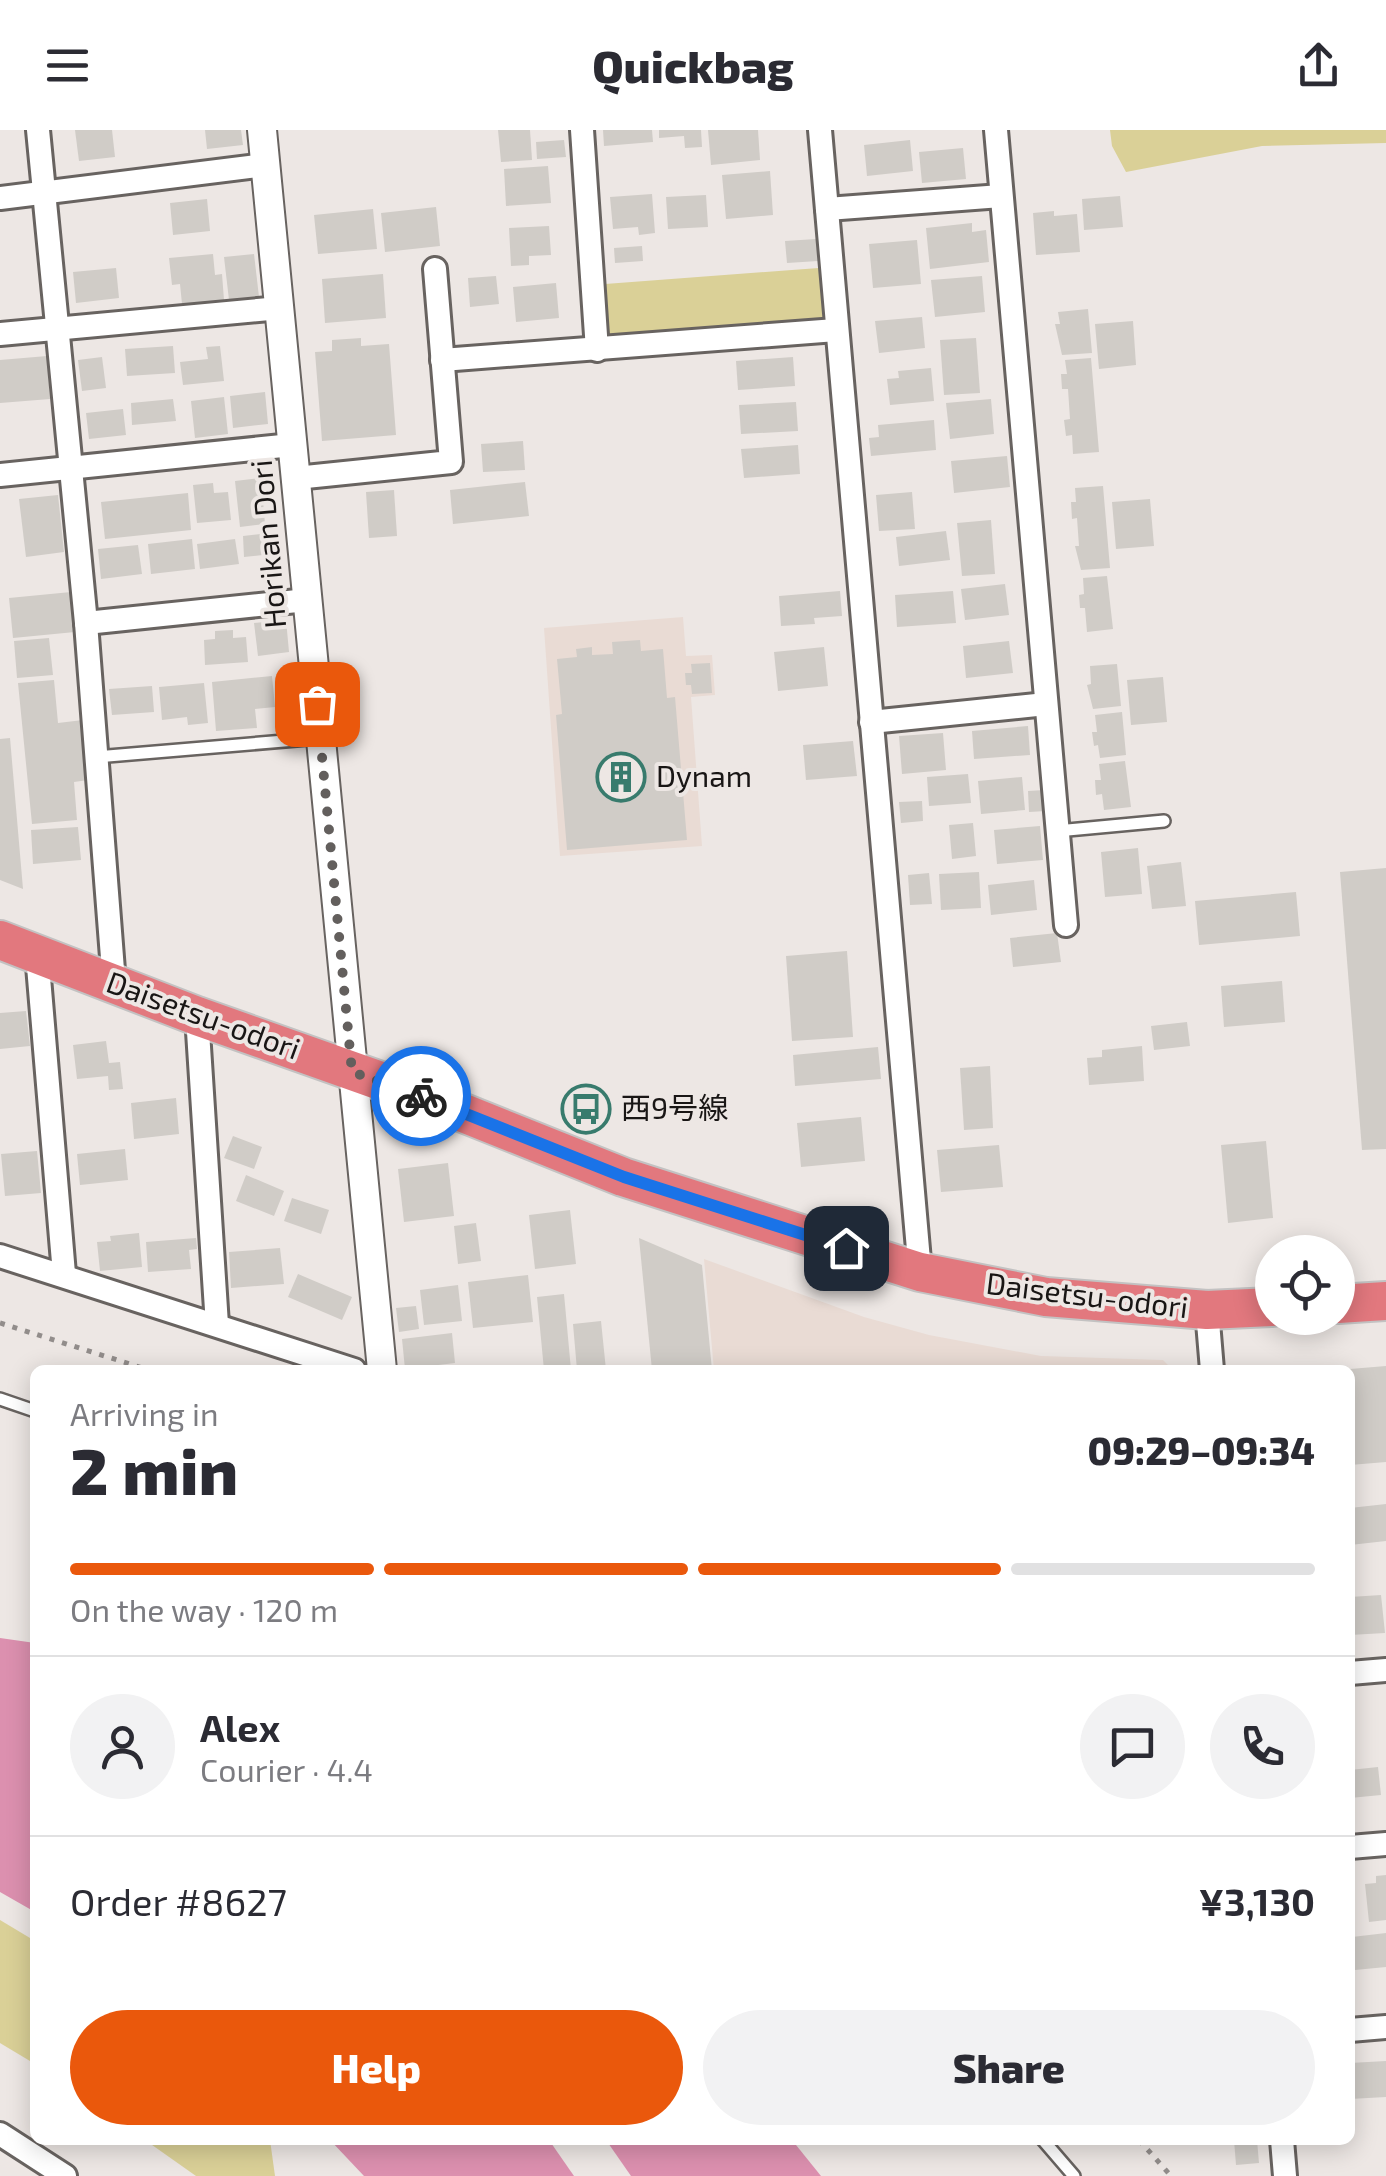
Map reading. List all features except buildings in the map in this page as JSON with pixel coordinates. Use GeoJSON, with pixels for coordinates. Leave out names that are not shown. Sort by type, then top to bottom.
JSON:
{"type":"FeatureCollection","features":[{"type":"Feature","properties":{"kind":"highway","name":"Daisetsu-odori"},"geometry":{"type":"LineString","coordinates":[[0,940],[624,1177],[920,1272],[1046,1297],[1207,1310],[1255,1308]]}},
{"type":"Feature","properties":{"kind":"highway"},"geometry":{"type":"LineString","coordinates":[[1355,1303],[1386,1301]]}},
{"type":"Feature","properties":{"kind":"street"},"geometry":{"type":"LineString","coordinates":[[38,130],[86,623],[114,983]]}},
{"type":"Feature","properties":{"kind":"street","name":"Horikan Dori"},"geometry":{"type":"LineString","coordinates":[[262,130],[352,1072]]}},
{"type":"Feature","properties":{"kind":"street"},"geometry":{"type":"LineString","coordinates":[[582,130],[597,350]]}},
{"type":"Feature","properties":{"kind":"street"},"geometry":{"type":"LineString","coordinates":[[820,130],[920,1272]]}},
{"type":"Feature","properties":{"kind":"street"},"geometry":{"type":"LineString","coordinates":[[996,130],[1066,925]]}},
{"type":"Feature","properties":{"kind":"street"},"geometry":{"type":"LineString","coordinates":[[0,198],[266,166]]}},
{"type":"Feature","properties":{"kind":"street"},"geometry":{"type":"LineString","coordinates":[[828,209],[1000,196]]}},
{"type":"Feature","properties":{"kind":"street"},"geometry":{"type":"LineString","coordinates":[[296,478],[451,462],[435,269]]}},
{"type":"Feature","properties":{"kind":"street"},"geometry":{"type":"LineString","coordinates":[[0,334],[280,308]]}},
{"type":"Feature","properties":{"kind":"street"},"geometry":{"type":"LineString","coordinates":[[442,360],[836,330]]}},
{"type":"Feature","properties":{"kind":"street"},"geometry":{"type":"LineString","coordinates":[[0,475],[292,444]]}},
{"type":"Feature","properties":{"kind":"street"},"geometry":{"type":"LineString","coordinates":[[86,623],[307,600]]}},
{"type":"Feature","properties":{"kind":"street"},"geometry":{"type":"LineString","coordinates":[[871,722],[1046,704]]}},
{"type":"Feature","properties":{"kind":"street"},"geometry":{"type":"LineString","coordinates":[[37,954],[64,1274]]}},
{"type":"Feature","properties":{"kind":"street"},"geometry":{"type":"LineString","coordinates":[[196,1016],[218,1325]]}},
{"type":"Feature","properties":{"kind":"street"},"geometry":{"type":"LineString","coordinates":[[352,1072],[381,1365]]}},
{"type":"Feature","properties":{"kind":"street"},"geometry":{"type":"LineString","coordinates":[[0,1256],[339,1365]]}},
{"type":"Feature","properties":{"kind":"street"},"geometry":{"type":"LineString","coordinates":[[1207,1310],[1212,1365]]}},
{"type":"Feature","properties":{"kind":"street"},"geometry":{"type":"LineString","coordinates":[[1355,1673],[1386,1670]]}},
{"type":"Feature","properties":{"kind":"street"},"geometry":{"type":"LineString","coordinates":[[1355,1847],[1386,1844]]}},
{"type":"Feature","properties":{"kind":"street"},"geometry":{"type":"LineString","coordinates":[[1355,2030],[1386,2027]]}},
{"type":"Feature","properties":{"kind":"street"},"geometry":{"type":"LineString","coordinates":[[0,2134],[65,2176]]}},
{"type":"Feature","properties":{"kind":"street"},"geometry":{"type":"LineString","coordinates":[[1282,2145],[1284,2176]]}},
{"type":"Feature","properties":{"kind":"lane"},"geometry":{"type":"LineString","coordinates":[[96,757],[320,738]]}},
{"type":"Feature","properties":{"kind":"lane"},"geometry":{"type":"LineString","coordinates":[[1057,831],[1164,820]]}},
{"type":"Feature","properties":{"kind":"lane"},"geometry":{"type":"LineString","coordinates":[[0,1399],[30,1409]]}},
{"type":"Feature","properties":{"kind":"lane"},"geometry":{"type":"LineString","coordinates":[[1047,2145],[1074,2176]]}},
{"type":"Feature","properties":{"kind":"path"},"geometry":{"type":"LineString","coordinates":[[0,1323],[132,1365]]}},
{"type":"Feature","properties":{"kind":"path"},"geometry":{"type":"LineString","coordinates":[[1143,2145],[1171,2176]]}},
{"type":"Feature","properties":{"kind":"shaded area"},"geometry":{"type":"Polygon","coordinates":[[[1110,130],[1386,130],[1386,143],[1262,146],[1126,172],[1112,146],[1110,130]]]}},
{"type":"Feature","properties":{"kind":"shaded area"},"geometry":{"type":"Polygon","coordinates":[[[832,267],[836,330],[597,350],[592,285],[832,267]]]}},
{"type":"Feature","properties":{"kind":"shaded area","name":"Dynam"},"geometry":{"type":"Polygon","coordinates":[[[683,617],[686,656],[712,655],[715,695],[691,697],[702,846],[560,856],[544,628],[683,617]]]}},
{"type":"Feature","properties":{"kind":"shaded area"},"geometry":{"type":"Polygon","coordinates":[[[704,1259],[864,1317],[929,1335],[1041,1356],[1163,1360],[1168,1365],[714,1365],[704,1259]]]}},
{"type":"Feature","properties":{"kind":"shaded area"},"geometry":{"type":"Polygon","coordinates":[[[0,1638],[30,1642],[30,1909],[0,1892],[0,1638]]]}},
{"type":"Feature","properties":{"kind":"shaded area"},"geometry":{"type":"Polygon","coordinates":[[[0,1920],[30,1938],[30,2061],[0,2043],[0,1920]]]}},
{"type":"Feature","properties":{"kind":"shaded area"},"geometry":{"type":"Polygon","coordinates":[[[152,2145],[271,2145],[275,2176],[196,2176],[152,2145]]]}},
{"type":"Feature","properties":{"kind":"shaded area"},"geometry":{"type":"Polygon","coordinates":[[[335,2145],[552,2145],[574,2176],[364,2176],[335,2145]]]}},
{"type":"Feature","properties":{"kind":"shaded area"},"geometry":{"type":"Polygon","coordinates":[[[609,2145],[796,2145],[821,2176],[631,2176],[609,2145]]]}},
{"type":"Feature","properties":{"kind":"way so far"},"geometry":{"type":"LineString","coordinates":[[317,704],[352,1072],[421,1096]]}},
{"type":"Feature","properties":{"kind":"place","name":"Dynam"},"geometry":{"type":"Point","coordinates":[621,777]}},
{"type":"Feature","properties":{"kind":"place","name":"西9号線"},"geometry":{"type":"Point","coordinates":[586,1109]}},
{"type":"Feature","properties":{"kind":"route"},"geometry":{"type":"LineString","coordinates":[[421,1096],[624,1177],[846,1248]]}}]}
